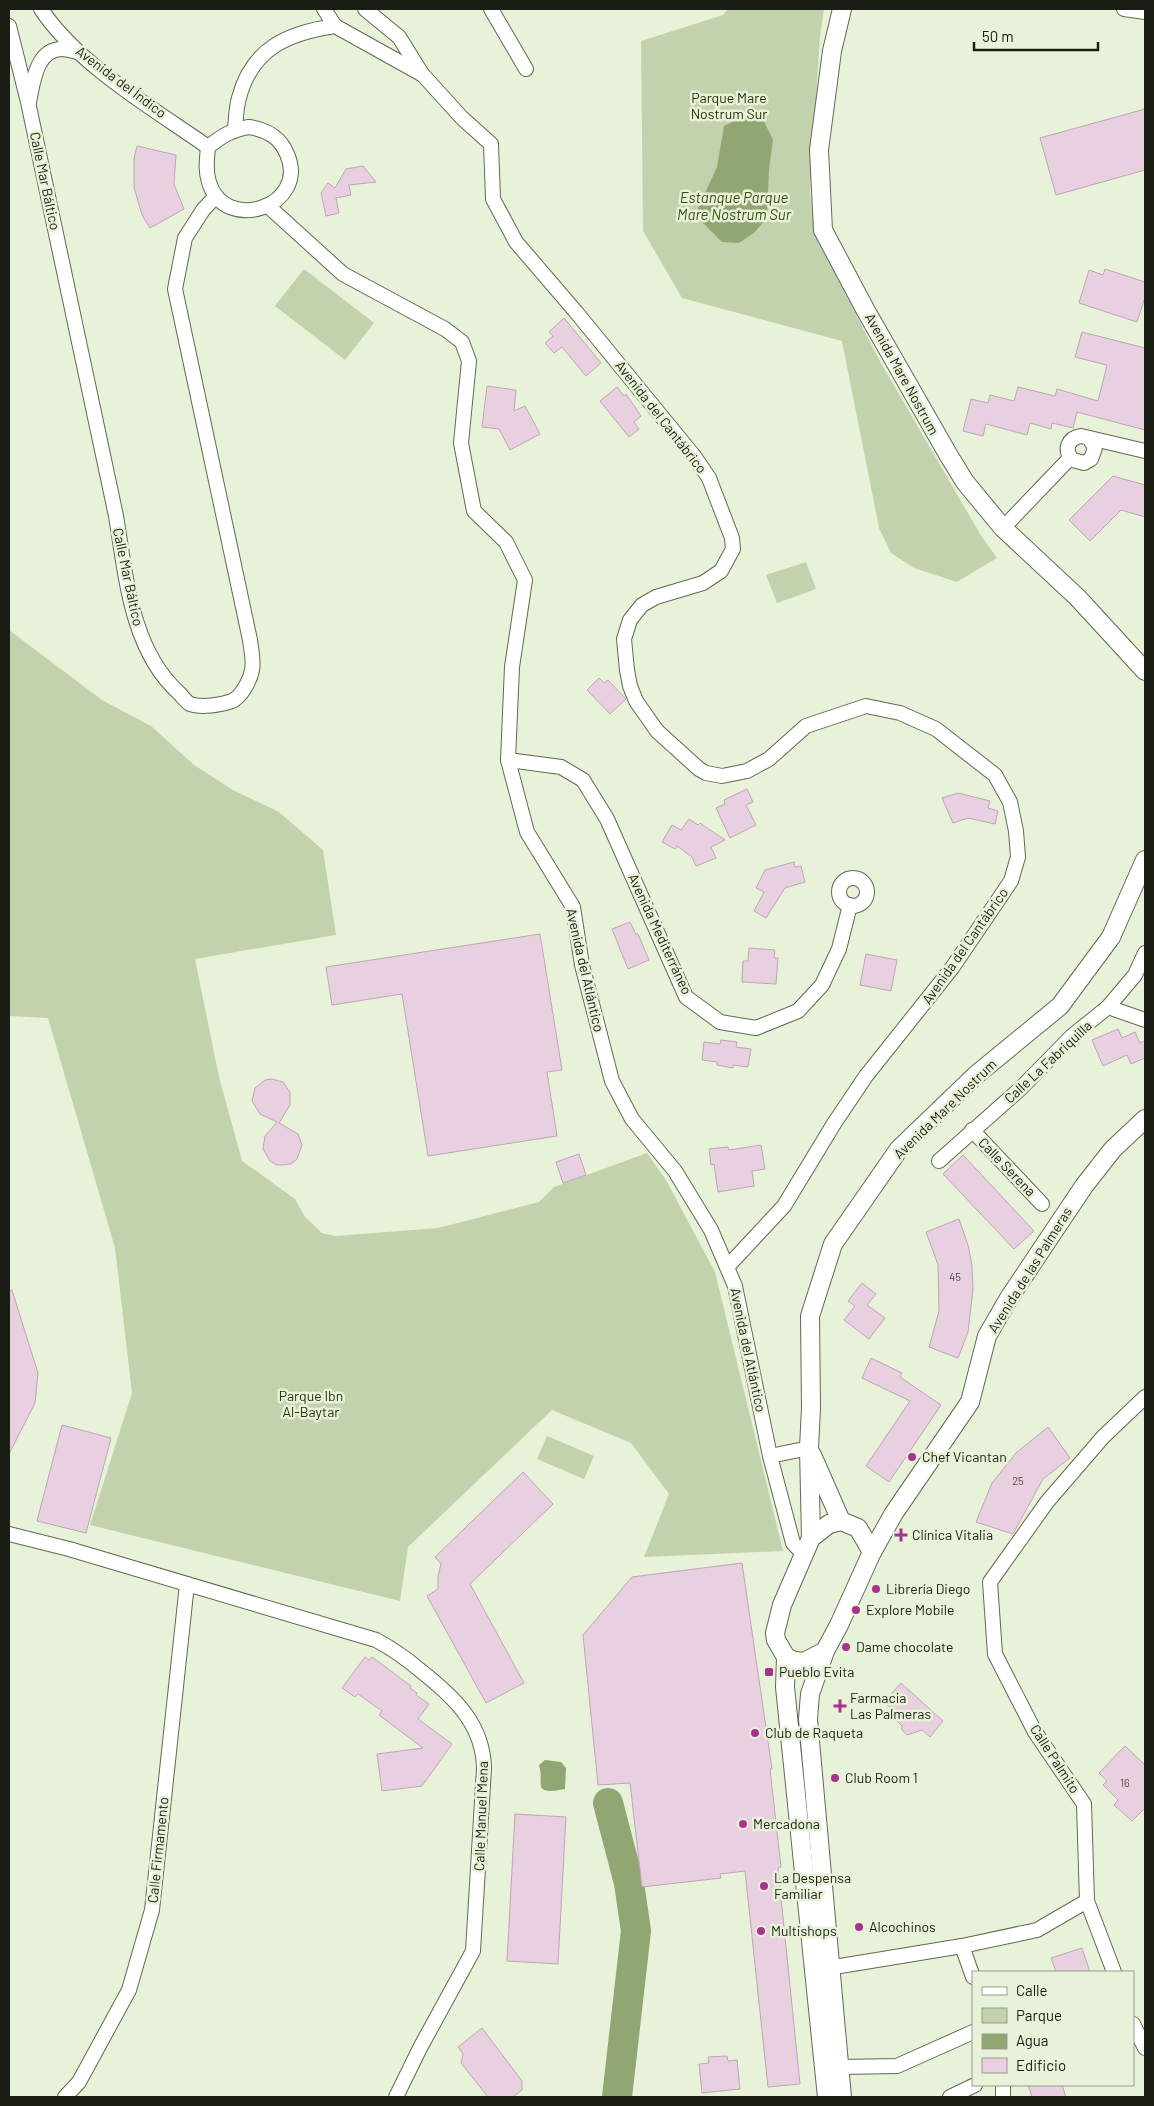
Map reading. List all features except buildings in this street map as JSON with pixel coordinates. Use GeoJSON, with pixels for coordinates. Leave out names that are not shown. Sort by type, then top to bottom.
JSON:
{"type":"FeatureCollection","features":[{"type":"Feature","properties":{"kind":"street","name":"Avenida del Índico"},"geometry":{"type":"LineString","coordinates":[[41,9],[78,52],[122,88],[208,147]]}},
{"type":"Feature","properties":{"kind":"street","name":"Avenida del Cantábrico"},"geometry":{"type":"LineString","coordinates":[[324,9],[335,26],[422,75]]}},
{"type":"Feature","properties":{"kind":"street","name":"Avenida del Cantábrico"},"geometry":{"type":"LineString","coordinates":[[365,9],[399,37],[422,75],[462,118],[491,144],[493,199],[516,242],[576,312],[702,467],[714,490],[732,538],[733,549],[721,571],[703,583],[656,597],[642,605],[634,613],[626,629],[624,649],[630,686],[636,701],[656,731],[699,769],[706,773],[722,776],[747,771],[762,764],[806,726],[866,706],[900,713],[936,729],[995,775],[1010,802],[1016,831],[1018,857],[1010,881],[952,968],[866,1076],[835,1122],[784,1206],[728,1266]]}},
{"type":"Feature","properties":{"kind":"street"},"geometry":{"type":"LineString","coordinates":[[491,9],[526,69]]}},
{"type":"Feature","properties":{"kind":"street","name":"Avenida Mare Nostrum"},"geometry":{"type":"LineString","coordinates":[[842,9],[832,52],[819,150],[824,230],[866,311],[948,456],[965,482],[1003,528],[1078,598],[1145,671]]}},
{"type":"Feature","properties":{"kind":"street"},"geometry":{"type":"LineString","coordinates":[[1124,9],[1145,12]]}},
{"type":"Feature","properties":{"kind":"street"},"geometry":{"type":"LineString","coordinates":[[9,26],[28,102]]}},
{"type":"Feature","properties":{"kind":"street"},"geometry":{"type":"LineString","coordinates":[[235,129],[239,98],[254,64],[272,47],[299,33],[335,26]]}},
{"type":"Feature","properties":{"kind":"street","name":"Calle Mar Báltico"},"geometry":{"type":"LineString","coordinates":[[78,52],[61,49],[47,55],[37,67],[28,102],[139,631],[155,663],[170,686],[190,704],[220,706],[236,699],[246,686],[252,670],[250,640],[196,395],[175,288],[185,238],[203,210],[216,196]]}},
{"type":"Feature","properties":{"kind":"street"},"geometry":{"type":"LineString","coordinates":[[249,127],[262,129],[274,136],[284,146],[290,159],[291,173],[287,186],[280,198],[268,206],[255,211],[240,210],[226,205],[216,196],[209,183],[206,169],[208,147],[224,134],[235,129],[249,127]]}},
{"type":"Feature","properties":{"kind":"street","name":"Avenida del Atlántico"},"geometry":{"type":"LineString","coordinates":[[268,206],[343,274],[445,329],[462,342],[469,361],[461,443],[474,511],[506,542],[525,580],[512,667],[508,760],[527,832],[573,907],[582,965],[612,1081],[632,1119],[675,1171],[711,1230],[728,1266],[735,1286],[770,1456],[793,1543],[804,1554]]}},
{"type":"Feature","properties":{"kind":"street"},"geometry":{"type":"LineString","coordinates":[[1114,442],[1094,454],[1091,459],[1084,463],[1076,462],[1070,458],[1068,449],[1072,439],[1081,436],[1114,442],[1145,451]]}},
{"type":"Feature","properties":{"kind":"street"},"geometry":{"type":"LineString","coordinates":[[1089,438],[1094,446],[1094,454]]}},
{"type":"Feature","properties":{"kind":"street"},"geometry":{"type":"LineString","coordinates":[[1003,528],[1070,458]]}},
{"type":"Feature","properties":{"kind":"street","name":"Avenida Mediterráneo"},"geometry":{"type":"LineString","coordinates":[[508,760],[561,767],[583,780],[607,819],[686,997],[720,1022],[756,1028],[798,1011],[822,985],[839,949],[850,905]]}},
{"type":"Feature","properties":{"kind":"street","name":"Avenida Mare Nostrum"},"geometry":{"type":"LineString","coordinates":[[811,1538],[809,1448],[811,1408],[810,1316],[833,1244],[899,1149],[976,1075],[1060,1006],[1111,937],[1145,860]]}},
{"type":"Feature","properties":{"kind":"street","name":"Calle La Fabriquilla"},"geometry":{"type":"LineString","coordinates":[[938,1161],[1020,1089],[1072,1036],[1108,1006],[1135,974],[1145,953]]}},
{"type":"Feature","properties":{"kind":"street"},"geometry":{"type":"LineString","coordinates":[[1108,1006],[1145,1020]]}},
{"type":"Feature","properties":{"kind":"street","name":"Avenida de las Palmeras"},"geometry":{"type":"LineString","coordinates":[[825,1651],[872,1552],[894,1513],[970,1402],[988,1336],[1009,1298],[1084,1186],[1113,1149],[1145,1119]]}},
{"type":"Feature","properties":{"kind":"street","name":"Calle Serena"},"geometry":{"type":"LineString","coordinates":[[972,1130],[1042,1204]]}},
{"type":"Feature","properties":{"kind":"street","name":"Calle Palmito"},"geometry":{"type":"LineString","coordinates":[[1114,1971],[1087,1902],[1084,1804],[1035,1732],[995,1654],[990,1582],[1047,1502],[1103,1437],[1145,1397]]}},
{"type":"Feature","properties":{"kind":"street"},"geometry":{"type":"LineString","coordinates":[[770,1456],[809,1448]]}},
{"type":"Feature","properties":{"kind":"street","name":"Avenida Mare Nostrum"},"geometry":{"type":"LineString","coordinates":[[809,1448],[841,1521]]}},
{"type":"Feature","properties":{"kind":"street"},"geometry":{"type":"LineString","coordinates":[[858,1528],[894,1513]]}},
{"type":"Feature","properties":{"kind":"street"},"geometry":{"type":"LineString","coordinates":[[842,2097],[840,2067],[822,1969],[785,1687],[786,1657],[776,1640],[776,1625],[782,1605],[811,1538],[829,1524],[841,1521],[858,1528],[872,1552]]}},
{"type":"Feature","properties":{"kind":"street","name":"Calle Manuel Mena"},"geometry":{"type":"LineString","coordinates":[[9,1534],[68,1549],[362,1635],[383,1644],[402,1656],[449,1693],[458,1703],[477,1731],[484,1756],[473,1951],[420,2048],[396,2097]]}},
{"type":"Feature","properties":{"kind":"street","name":"Calle Firmamento"},"geometry":{"type":"LineString","coordinates":[[66,2097],[79,2082],[129,1990],[152,1910],[187,1584]]}},
{"type":"Feature","properties":{"kind":"street"},"geometry":{"type":"LineString","coordinates":[[786,1657],[794,1661],[804,1662],[825,1651]]}},
{"type":"Feature","properties":{"kind":"street"},"geometry":{"type":"LineString","coordinates":[[825,1651],[810,1694],[808,1719],[827,2097]]}},
{"type":"Feature","properties":{"kind":"street"},"geometry":{"type":"LineString","coordinates":[[822,1969],[962,1946],[1037,1930],[1087,1902]]}},
{"type":"Feature","properties":{"kind":"street"},"geometry":{"type":"LineString","coordinates":[[962,1946],[972,1974]]}},
{"type":"Feature","properties":{"kind":"street"},"geometry":{"type":"LineString","coordinates":[[1134,2026],[1145,2048]]}},
{"type":"Feature","properties":{"kind":"street"},"geometry":{"type":"LineString","coordinates":[[840,2067],[897,2066],[972,2032]]}},
{"type":"Feature","properties":{"kind":"street"},"geometry":{"type":"LineString","coordinates":[[950,2097],[973,2086]]}},
{"type":"Feature","properties":{"kind":"green space","name":"Parque Mare Nostrum Sur"},"geometry":{"type":"Polygon","coordinates":[[[728,9],[824,9],[820,37],[810,191],[814,231],[877,356],[980,534],[997,558],[957,582],[914,568],[891,553],[879,528],[842,341],[682,298],[643,231],[641,41],[723,15],[728,9]]]}},
{"type":"Feature","properties":{"kind":"green space"},"geometry":{"type":"Polygon","coordinates":[[[304,269],[374,323],[345,360],[275,306],[304,269]]]}},
{"type":"Feature","properties":{"kind":"green space"},"geometry":{"type":"Polygon","coordinates":[[[806,562],[816,589],[777,603],[766,575],[806,562]]]}},
{"type":"Feature","properties":{"kind":"green space","name":"Parque Ibn Al-Baytar"},"geometry":{"type":"Polygon","coordinates":[[[9,630],[102,700],[151,726],[194,765],[233,790],[279,812],[323,850],[336,935],[195,959],[219,1077],[242,1161],[295,1199],[305,1217],[322,1233],[335,1236],[438,1228],[539,1202],[554,1187],[647,1153],[666,1180],[715,1272],[783,1551],[644,1557],[669,1494],[631,1443],[552,1410],[408,1547],[400,1601],[90,1525],[132,1393],[115,1248],[48,1018],[9,1016],[9,630]]]}},
{"type":"Feature","properties":{"kind":"green space"},"geometry":{"type":"Polygon","coordinates":[[[547,1436],[594,1456],[584,1479],[537,1459],[547,1436]]]}},
{"type":"Feature","properties":{"kind":"water","name":"Estanque Parque Mare Nostrum Sur"},"geometry":{"type":"Polygon","coordinates":[[[758,109],[773,140],[769,169],[767,218],[754,233],[739,243],[722,242],[695,215],[717,167],[724,126],[758,109]]]}},
{"type":"Feature","properties":{"kind":"water"},"geometry":{"type":"Polygon","coordinates":[[[545,1760],[561,1762],[566,1768],[565,1789],[547,1791],[543,1789],[539,1765],[545,1760]]]}},
{"type":"Feature","properties":{"kind":"waterway"},"geometry":{"type":"LineString","coordinates":[[608,1803],[629,1883],[636,1931],[617,2097]]}},
{"type":"Feature","properties":{"kind":"place","name":"Chef Vicantan"},"geometry":{"type":"Point","coordinates":[912,1457]}},
{"type":"Feature","properties":{"kind":"place","name":"Clínica Vitalia"},"geometry":{"type":"Point","coordinates":[901,1535]}},
{"type":"Feature","properties":{"kind":"place","name":"Librería Diego"},"geometry":{"type":"Point","coordinates":[876,1589]}},
{"type":"Feature","properties":{"kind":"place","name":"Explore Mobile"},"geometry":{"type":"Point","coordinates":[856,1610]}},
{"type":"Feature","properties":{"kind":"place","name":"Dame chocolate"},"geometry":{"type":"Point","coordinates":[846,1647]}},
{"type":"Feature","properties":{"kind":"place","name":"Pueblo Evita"},"geometry":{"type":"Point","coordinates":[769,1672]}},
{"type":"Feature","properties":{"kind":"place","name":"Farmacia Las Palmeras"},"geometry":{"type":"Point","coordinates":[840,1706]}},
{"type":"Feature","properties":{"kind":"place","name":"Club de Raqueta"},"geometry":{"type":"Point","coordinates":[755,1733]}},
{"type":"Feature","properties":{"kind":"place","name":"Club Room 1"},"geometry":{"type":"Point","coordinates":[835,1778]}},
{"type":"Feature","properties":{"kind":"place","name":"Mercadona"},"geometry":{"type":"Point","coordinates":[743,1824]}},
{"type":"Feature","properties":{"kind":"place","name":"La Despensa Familiar"},"geometry":{"type":"Point","coordinates":[764,1886]}},
{"type":"Feature","properties":{"kind":"place","name":"Alcochinos"},"geometry":{"type":"Point","coordinates":[859,1927]}},
{"type":"Feature","properties":{"kind":"place","name":"Multishops"},"geometry":{"type":"Point","coordinates":[761,1931]}}]}
